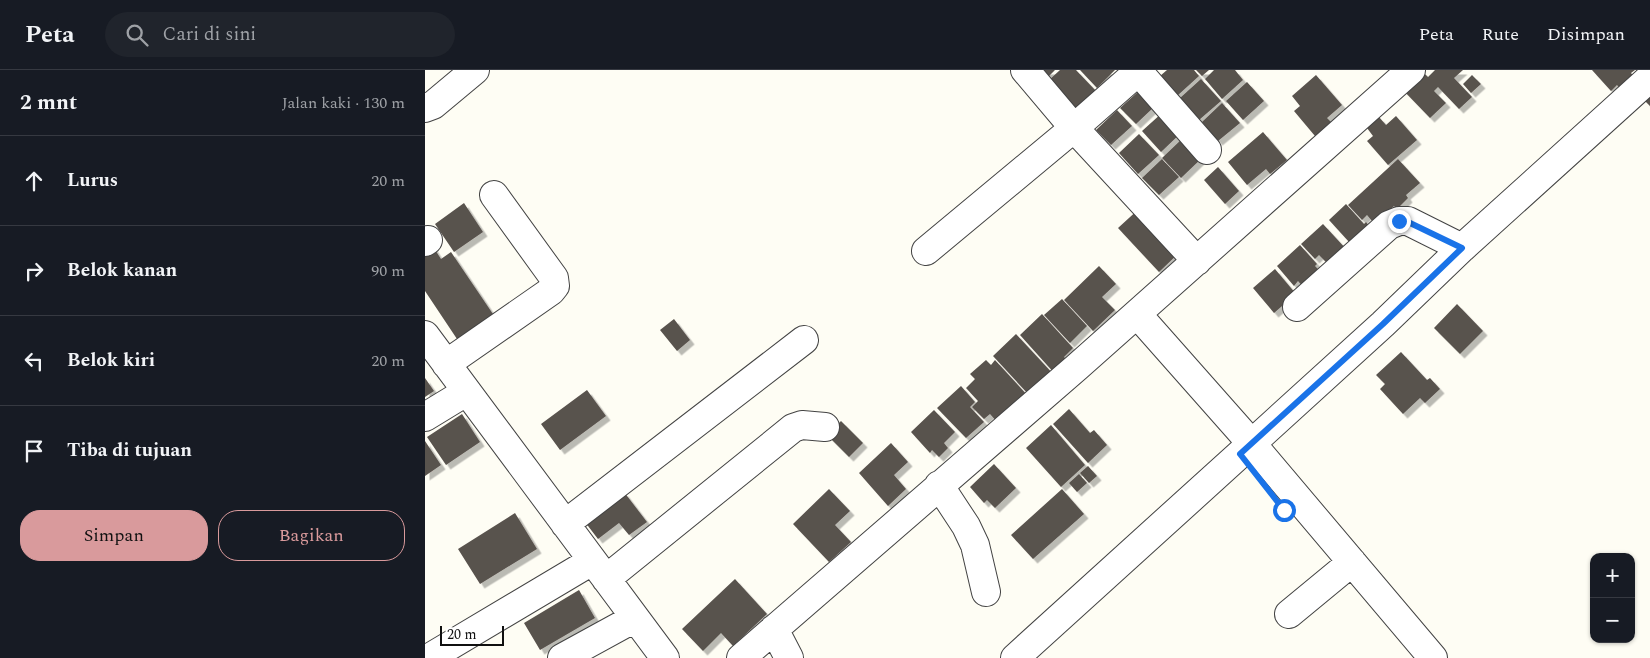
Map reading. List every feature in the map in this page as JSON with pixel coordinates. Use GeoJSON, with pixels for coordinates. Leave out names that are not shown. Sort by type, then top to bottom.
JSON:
{"type":"FeatureCollection","features":[{"type":"Feature","properties":{"kind":"street"},"geometry":{"type":"LineString","coordinates":[[425,108],[433,105],[475,70]]}},
{"type":"Feature","properties":{"kind":"street"},"geometry":{"type":"LineString","coordinates":[[1025,70],[1074,128],[1197,261]]}},
{"type":"Feature","properties":{"kind":"street"},"geometry":{"type":"LineString","coordinates":[[741,658],[1137,314],[1411,70]]}},
{"type":"Feature","properties":{"kind":"street"},"geometry":{"type":"LineString","coordinates":[[926,251],[1074,128],[1138,71],[1207,150]]}},
{"type":"Feature","properties":{"kind":"street"},"geometry":{"type":"LineString","coordinates":[[1015,658],[1383,324],[1462,248],[1650,78]]}},
{"type":"Feature","properties":{"kind":"street"},"geometry":{"type":"LineString","coordinates":[[446,364],[555,286],[554,278],[494,195]]}},
{"type":"Feature","properties":{"kind":"street"},"geometry":{"type":"LineString","coordinates":[[1297,307],[1389,225],[1399,221],[1408,222],[1462,248]]}},
{"type":"Feature","properties":{"kind":"street"},"geometry":{"type":"LineString","coordinates":[[1137,314],[1246,449],[1352,562],[1433,658]]}},
{"type":"Feature","properties":{"kind":"street"},"geometry":{"type":"LineString","coordinates":[[425,335],[665,658]]}},
{"type":"Feature","properties":{"kind":"street"},"geometry":{"type":"LineString","coordinates":[[565,524],[804,340]]}},
{"type":"Feature","properties":{"kind":"street"},"geometry":{"type":"LineString","coordinates":[[425,417],[466,392]]}},
{"type":"Feature","properties":{"kind":"street"},"geometry":{"type":"LineString","coordinates":[[429,658],[599,570],[793,428],[803,425],[825,426]]}},
{"type":"Feature","properties":{"kind":"street"},"geometry":{"type":"LineString","coordinates":[[1246,449],[1284,510]]}},
{"type":"Feature","properties":{"kind":"street"},"geometry":{"type":"LineString","coordinates":[[939,485],[966,526],[975,544],[986,592]]}},
{"type":"Feature","properties":{"kind":"street"},"geometry":{"type":"LineString","coordinates":[[1289,614],[1352,562]]}},
{"type":"Feature","properties":{"kind":"street"},"geometry":{"type":"LineString","coordinates":[[562,658],[635,618]]}},
{"type":"Feature","properties":{"kind":"street"},"geometry":{"type":"LineString","coordinates":[[774,629],[789,658]]}},
{"type":"Feature","properties":{"kind":"building"},"geometry":{"type":"Polygon","coordinates":[[[1037,70],[1055,70],[1046,79],[1037,70]]]}},
{"type":"Feature","properties":{"kind":"building"},"geometry":{"type":"Polygon","coordinates":[[[1060,70],[1076,70],[1096,91],[1075,111],[1048,81],[1060,70]]]}},
{"type":"Feature","properties":{"kind":"building"},"geometry":{"type":"Polygon","coordinates":[[[1080,70],[1115,70],[1097,88],[1080,70]]]}},
{"type":"Feature","properties":{"kind":"building"},"geometry":{"type":"Polygon","coordinates":[[[1167,70],[1194,70],[1199,76],[1177,96],[1160,76],[1167,70]]]}},
{"type":"Feature","properties":{"kind":"building"},"geometry":{"type":"Polygon","coordinates":[[[1196,70],[1209,70],[1202,76],[1196,70]]]}},
{"type":"Feature","properties":{"kind":"building"},"geometry":{"type":"Polygon","coordinates":[[[1214,70],[1235,70],[1243,80],[1222,99],[1205,79],[1214,70]]]}},
{"type":"Feature","properties":{"kind":"building"},"geometry":{"type":"Polygon","coordinates":[[[1435,70],[1463,70],[1454,78],[1472,97],[1459,109],[1438,87],[1434,91],[1446,103],[1430,118],[1402,89],[1422,71],[1428,77],[1435,70]]]}},
{"type":"Feature","properties":{"kind":"building"},"geometry":{"type":"Polygon","coordinates":[[[1592,70],[1635,70],[1631,73],[1635,78],[1621,90],[1617,85],[1611,91],[1592,70]]]}},
{"type":"Feature","properties":{"kind":"building"},"geometry":{"type":"Polygon","coordinates":[[[1316,75],[1342,105],[1327,118],[1331,122],[1315,136],[1294,111],[1300,106],[1292,96],[1316,75]]]}},
{"type":"Feature","properties":{"kind":"building"},"geometry":{"type":"Polygon","coordinates":[[[1472,75],[1481,84],[1471,93],[1463,84],[1472,75]]]}},
{"type":"Feature","properties":{"kind":"building"},"geometry":{"type":"Polygon","coordinates":[[[1201,79],[1221,101],[1199,120],[1180,98],[1201,79]]]}},
{"type":"Feature","properties":{"kind":"building"},"geometry":{"type":"Polygon","coordinates":[[[1247,82],[1264,101],[1243,120],[1226,101],[1247,82]]]}},
{"type":"Feature","properties":{"kind":"building"},"geometry":{"type":"Polygon","coordinates":[[[1139,91],[1154,107],[1136,124],[1120,108],[1139,91]]]}},
{"type":"Feature","properties":{"kind":"building"},"geometry":{"type":"Polygon","coordinates":[[[1650,95],[1650,106],[1645,101],[1650,95]]]}},
{"type":"Feature","properties":{"kind":"building"},"geometry":{"type":"Polygon","coordinates":[[[1222,103],[1240,123],[1218,141],[1202,122],[1222,103]]]}},
{"type":"Feature","properties":{"kind":"building"},"geometry":{"type":"Polygon","coordinates":[[[1117,110],[1132,126],[1111,145],[1096,130],[1117,110]]]}},
{"type":"Feature","properties":{"kind":"building"},"geometry":{"type":"Polygon","coordinates":[[[1162,113],[1181,133],[1161,152],[1142,131],[1162,113]]]}},
{"type":"Feature","properties":{"kind":"building"},"geometry":{"type":"Polygon","coordinates":[[[1396,116],[1417,140],[1388,165],[1367,141],[1373,136],[1367,128],[1379,117],[1386,125],[1396,116]]]}},
{"type":"Feature","properties":{"kind":"building"},"geometry":{"type":"Polygon","coordinates":[[[1263,132],[1287,160],[1270,174],[1266,169],[1247,185],[1228,162],[1263,132]]]}},
{"type":"Feature","properties":{"kind":"building"},"geometry":{"type":"Polygon","coordinates":[[[1139,134],[1159,155],[1138,174],[1119,153],[1139,134]]]}},
{"type":"Feature","properties":{"kind":"building"},"geometry":{"type":"Polygon","coordinates":[[[1183,138],[1202,158],[1181,178],[1162,158],[1183,138]]]}},
{"type":"Feature","properties":{"kind":"building"},"geometry":{"type":"Polygon","coordinates":[[[1162,159],[1179,177],[1159,195],[1142,178],[1162,159]]]}},
{"type":"Feature","properties":{"kind":"building"},"geometry":{"type":"Polygon","coordinates":[[[1398,159],[1420,183],[1406,195],[1408,198],[1397,209],[1394,206],[1386,213],[1377,227],[1367,215],[1362,220],[1348,205],[1398,159]]]}},
{"type":"Feature","properties":{"kind":"building"},"geometry":{"type":"Polygon","coordinates":[[[1218,167],[1239,191],[1225,204],[1204,180],[1218,167]]]}},
{"type":"Feature","properties":{"kind":"building"},"geometry":{"type":"Polygon","coordinates":[[[464,203],[483,232],[454,252],[435,224],[464,203]]]}},
{"type":"Feature","properties":{"kind":"building"},"geometry":{"type":"Polygon","coordinates":[[[1346,204],[1364,224],[1366,222],[1372,229],[1350,243],[1329,220],[1346,204]]]}},
{"type":"Feature","properties":{"kind":"building"},"geometry":{"type":"Polygon","coordinates":[[[1141,207],[1181,251],[1159,272],[1118,228],[1141,207]]]}},
{"type":"Feature","properties":{"kind":"building"},"geometry":{"type":"Polygon","coordinates":[[[1323,224],[1347,250],[1330,266],[1319,255],[1315,259],[1301,244],[1323,224]]]}},
{"type":"Feature","properties":{"kind":"building"},"geometry":{"type":"Polygon","coordinates":[[[430,242],[441,259],[451,252],[497,320],[461,345],[425,291],[425,246],[430,242]]]}},
{"type":"Feature","properties":{"kind":"building"},"geometry":{"type":"Polygon","coordinates":[[[1300,245],[1317,264],[1315,266],[1321,272],[1304,288],[1298,281],[1294,286],[1277,266],[1300,245]]]}},
{"type":"Feature","properties":{"kind":"building"},"geometry":{"type":"Polygon","coordinates":[[[1099,266],[1116,284],[1102,297],[1115,310],[1093,331],[1064,300],[1099,266]]]}},
{"type":"Feature","properties":{"kind":"building"},"geometry":{"type":"Polygon","coordinates":[[[1275,269],[1296,294],[1274,313],[1253,288],[1275,269]]]}},
{"type":"Feature","properties":{"kind":"building"},"geometry":{"type":"Polygon","coordinates":[[[1062,299],[1087,326],[1070,343],[1044,315],[1062,299]]]}},
{"type":"Feature","properties":{"kind":"building"},"geometry":{"type":"Polygon","coordinates":[[[1457,304],[1483,331],[1460,354],[1434,328],[1457,304]]]}},
{"type":"Feature","properties":{"kind":"building"},"geometry":{"type":"Polygon","coordinates":[[[1042,314],[1073,348],[1064,357],[1069,362],[1056,375],[1020,335],[1042,314]]]}},
{"type":"Feature","properties":{"kind":"building"},"geometry":{"type":"Polygon","coordinates":[[[674,319],[690,340],[677,351],[660,330],[674,319]]]}},
{"type":"Feature","properties":{"kind":"building"},"geometry":{"type":"Polygon","coordinates":[[[1016,334],[1055,376],[1029,395],[993,356],[1016,334]]]}},
{"type":"Feature","properties":{"kind":"building"},"geometry":{"type":"Polygon","coordinates":[[[1401,352],[1427,380],[1430,378],[1440,389],[1425,403],[1420,398],[1403,414],[1380,389],[1385,384],[1376,375],[1401,352]]]}},
{"type":"Feature","properties":{"kind":"building"},"geometry":{"type":"Polygon","coordinates":[[[986,360],[991,365],[995,360],[1028,396],[998,423],[990,414],[984,419],[972,407],[978,401],[966,388],[975,379],[970,374],[986,360]]]}},
{"type":"Feature","properties":{"kind":"building"},"geometry":{"type":"Polygon","coordinates":[[[425,378],[434,391],[425,397],[425,378]]]}},
{"type":"Feature","properties":{"kind":"building"},"geometry":{"type":"Polygon","coordinates":[[[961,386],[975,402],[970,407],[984,422],[966,438],[937,408],[961,386]]]}},
{"type":"Feature","properties":{"kind":"building"},"geometry":{"type":"Polygon","coordinates":[[[587,390],[606,416],[560,450],[541,424],[587,390]]]}},
{"type":"Feature","properties":{"kind":"building"},"geometry":{"type":"Polygon","coordinates":[[[1069,409],[1090,433],[1094,430],[1107,445],[1088,463],[1053,424],[1069,409]]]}},
{"type":"Feature","properties":{"kind":"building"},"geometry":{"type":"Polygon","coordinates":[[[934,410],[955,432],[944,443],[948,448],[939,457],[932,450],[930,453],[911,432],[934,410]]]}},
{"type":"Feature","properties":{"kind":"building"},"geometry":{"type":"Polygon","coordinates":[[[462,414],[480,442],[446,465],[427,437],[462,414]]]}},
{"type":"Feature","properties":{"kind":"building"},"geometry":{"type":"Polygon","coordinates":[[[841,421],[863,443],[849,457],[827,435],[841,421]]]}},
{"type":"Feature","properties":{"kind":"building"},"geometry":{"type":"Polygon","coordinates":[[[1051,425],[1085,465],[1061,487],[1026,448],[1051,425]]]}},
{"type":"Feature","properties":{"kind":"building"},"geometry":{"type":"Polygon","coordinates":[[[425,441],[441,465],[425,476],[425,441]]]}},
{"type":"Feature","properties":{"kind":"building"},"geometry":{"type":"Polygon","coordinates":[[[891,443],[908,462],[894,475],[906,489],[888,506],[859,473],[891,443]]]}},
{"type":"Feature","properties":{"kind":"building"},"geometry":{"type":"Polygon","coordinates":[[[994,464],[1016,488],[995,508],[987,500],[984,503],[970,487],[994,464]]]}},
{"type":"Feature","properties":{"kind":"building"},"geometry":{"type":"Polygon","coordinates":[[[1088,466],[1097,476],[1089,483],[1080,473],[1088,466]]]}},
{"type":"Feature","properties":{"kind":"building"},"geometry":{"type":"Polygon","coordinates":[[[1079,474],[1087,483],[1077,492],[1069,483],[1079,474]]]}},
{"type":"Feature","properties":{"kind":"building"},"geometry":{"type":"Polygon","coordinates":[[[829,489],[850,511],[835,525],[851,542],[829,562],[793,524],[829,489]]]}},
{"type":"Feature","properties":{"kind":"building"},"geometry":{"type":"Polygon","coordinates":[[[1062,489],[1084,514],[1033,559],[1011,535],[1062,489]]]}},
{"type":"Feature","properties":{"kind":"building"},"geometry":{"type":"Polygon","coordinates":[[[624,492],[647,522],[629,535],[619,523],[598,539],[585,522],[624,492]]]}},
{"type":"Feature","properties":{"kind":"building"},"geometry":{"type":"Polygon","coordinates":[[[515,513],[537,549],[480,584],[458,549],[515,513]]]}},
{"type":"Feature","properties":{"kind":"building"},"geometry":{"type":"Polygon","coordinates":[[[735,579],[767,614],[733,646],[721,633],[703,651],[682,629],[735,579]]]}},
{"type":"Feature","properties":{"kind":"building"},"geometry":{"type":"Polygon","coordinates":[[[579,590],[595,618],[540,650],[524,623],[579,590]]]}},
{"type":"Feature","properties":{"kind":"route"},"geometry":{"type":"LineString","coordinates":[[1284,510],[1240,454],[1383,324],[1462,248],[1408,222],[1399,221]]}}]}
